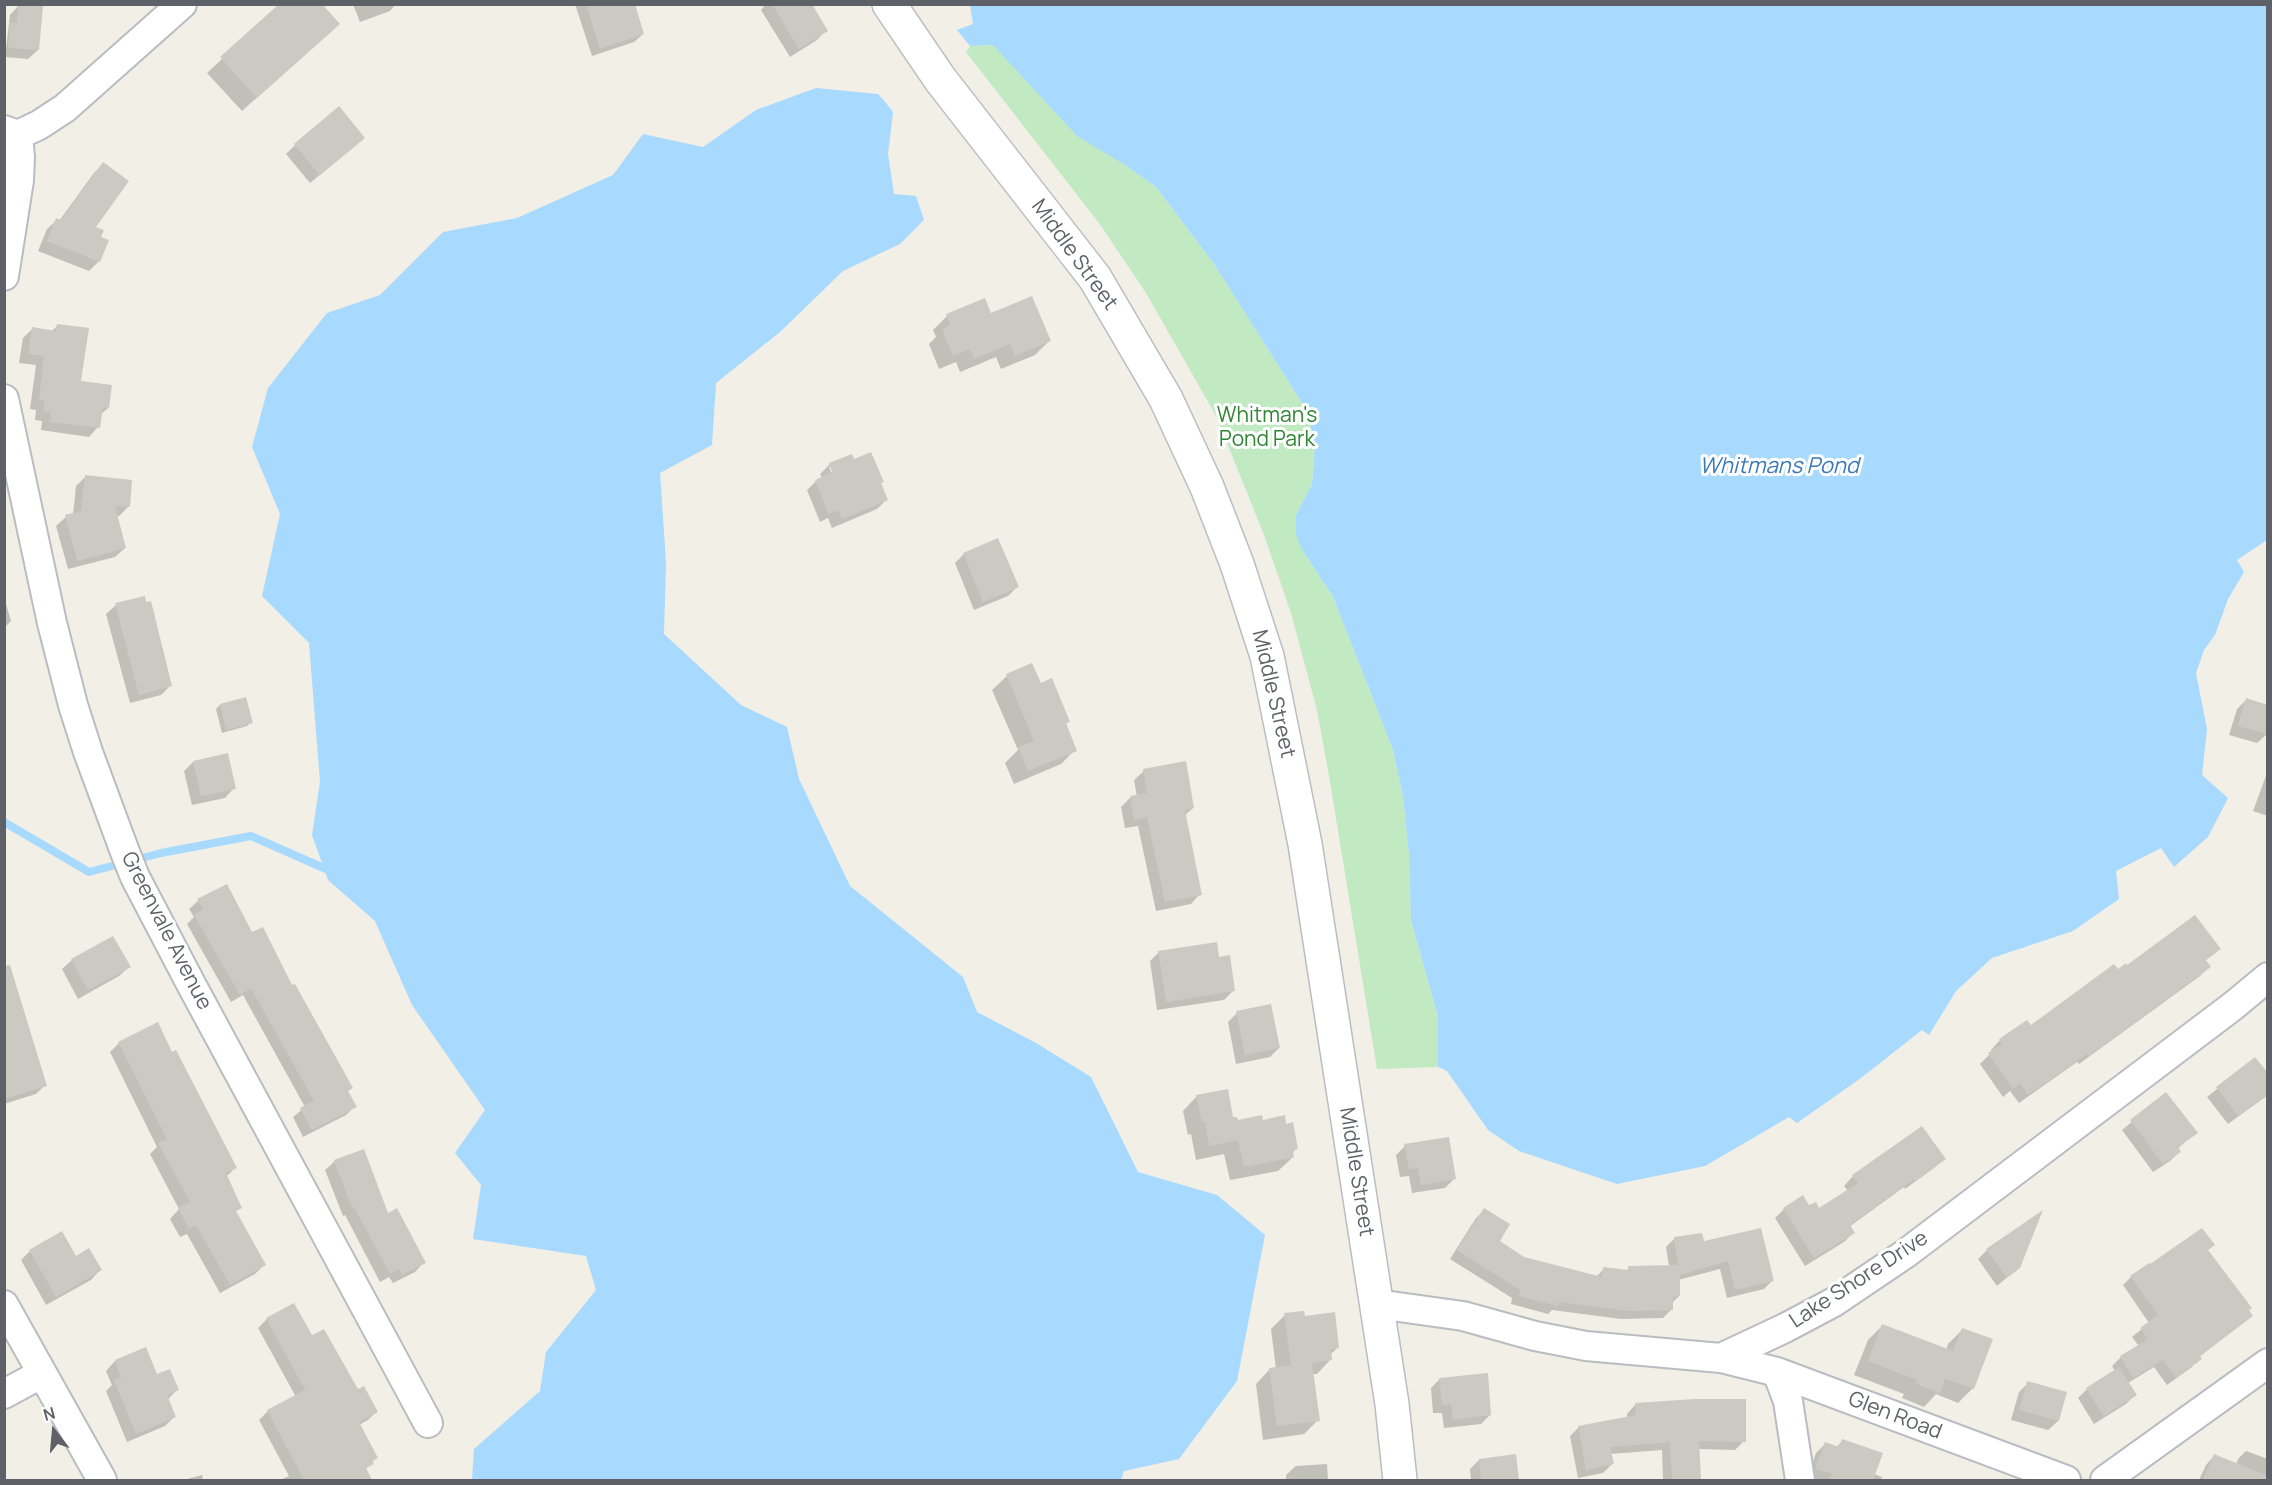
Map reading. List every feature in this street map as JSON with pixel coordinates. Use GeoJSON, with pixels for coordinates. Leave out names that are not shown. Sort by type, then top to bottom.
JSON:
{"type":"FeatureCollection","features":[{"type":"Feature","properties":{"kind":"main road","name":"Middle Street"},"geometry":{"type":"LineString","coordinates":[[889,4],[940,79],[1095,278],[1166,399],[1207,487],[1237,564],[1267,656],[1295,792],[1377,1304],[1392,1404],[1400,1480]]}},
{"type":"Feature","properties":{"kind":"street"},"geometry":{"type":"LineString","coordinates":[[4,276],[19,180],[11,133],[39,126],[65,108],[182,4]]}},
{"type":"Feature","properties":{"kind":"street","name":"Greenvale Avenue"},"geometry":{"type":"LineString","coordinates":[[4,399],[51,623],[73,705],[130,864],[191,984],[428,1423]]}},
{"type":"Feature","properties":{"kind":"street","name":"Lake Shore Drive"},"geometry":{"type":"LineString","coordinates":[[1721,1358],[1834,1302],[1905,1254],[2268,978]]}},
{"type":"Feature","properties":{"kind":"street"},"geometry":{"type":"LineString","coordinates":[[1377,1304],[1463,1316],[1535,1336],[1586,1346],[1721,1358]]}},
{"type":"Feature","properties":{"kind":"street"},"geometry":{"type":"LineString","coordinates":[[4,1305],[102,1480]]}},
{"type":"Feature","properties":{"kind":"street","name":"Glen Road"},"geometry":{"type":"LineString","coordinates":[[1721,1358],[1777,1372],[2066,1480]]}},
{"type":"Feature","properties":{"kind":"street"},"geometry":{"type":"LineString","coordinates":[[2105,1480],[2268,1363]]}},
{"type":"Feature","properties":{"kind":"street"},"geometry":{"type":"LineString","coordinates":[[1777,1372],[1788,1401],[1800,1480]]}},
{"type":"Feature","properties":{"kind":"street"},"geometry":{"type":"LineString","coordinates":[[4,1394],[41,1374]]}},
{"type":"Feature","properties":{"kind":"green space","name":"Whitman's Pond Park"},"geometry":{"type":"Polygon","coordinates":[[[993,45],[1125,165],[1156,187],[1214,264],[1307,411],[1315,445],[1312,484],[1296,515],[1301,548],[1333,597],[1393,750],[1403,797],[1409,855],[1411,920],[1438,1017],[1438,1067],[1377,1069],[1317,710],[1291,613],[1264,535],[1216,416],[1146,293],[1099,223],[966,52],[970,46],[993,45]]]}},
{"type":"Feature","properties":{"kind":"water","name":"Whitmans Pond"},"geometry":{"type":"Polygon","coordinates":[[[970,5],[2267,5],[2267,540],[2237,560],[2244,572],[2228,599],[2215,635],[2204,650],[2196,673],[2207,729],[2202,775],[2228,798],[2208,837],[2174,867],[2161,848],[2116,871],[2119,899],[2073,931],[1992,958],[1956,991],[1929,1035],[1922,1030],[1861,1078],[1797,1123],[1789,1117],[1705,1166],[1617,1184],[1519,1151],[1488,1130],[1447,1071],[1438,1067],[1438,1017],[1411,920],[1409,855],[1403,797],[1393,750],[1333,597],[1301,548],[1296,534],[1296,515],[1312,484],[1315,445],[1307,411],[1214,264],[1156,187],[1077,136],[993,45],[970,46],[957,30],[973,24],[970,5]]]}},
{"type":"Feature","properties":{"kind":"water"},"geometry":{"type":"Polygon","coordinates":[[[816,88],[878,94],[886,103],[893,112],[888,154],[894,194],[916,196],[924,220],[900,244],[843,271],[780,332],[716,383],[712,445],[660,473],[666,562],[664,634],[741,705],[787,727],[799,779],[850,886],[963,977],[977,1012],[1036,1043],[1091,1077],[1138,1172],[1217,1195],[1265,1235],[1237,1381],[1179,1459],[1124,1471],[1121,1480],[472,1480],[474,1449],[540,1391],[546,1352],[596,1290],[586,1256],[473,1239],[481,1185],[455,1153],[485,1110],[412,1005],[375,921],[328,880],[312,835],[320,782],[309,643],[262,596],[280,514],[252,447],[268,388],[327,313],[380,295],[443,232],[517,218],[613,175],[643,134],[703,147],[756,110],[816,88]]]}},
{"type":"Feature","properties":{"kind":"building"},"geometry":{"type":"Polygon","coordinates":[[[18,4],[43,6],[39,50],[8,48],[10,22],[17,23],[18,4]]]}},
{"type":"Feature","properties":{"kind":"building"},"geometry":{"type":"Polygon","coordinates":[[[279,4],[322,4],[340,24],[257,98],[220,57],[279,4]]]}},
{"type":"Feature","properties":{"kind":"building"},"geometry":{"type":"Polygon","coordinates":[[[586,4],[635,4],[644,34],[600,49],[586,4]]]}},
{"type":"Feature","properties":{"kind":"building"},"geometry":{"type":"Polygon","coordinates":[[[772,4],[812,4],[828,31],[799,49],[772,4]]]}},
{"type":"Feature","properties":{"kind":"building"},"geometry":{"type":"Polygon","coordinates":[[[339,106],[365,138],[320,175],[294,144],[339,106]]]}},
{"type":"Feature","properties":{"kind":"building"},"geometry":{"type":"Polygon","coordinates":[[[103,162],[129,181],[96,227],[104,230],[101,237],[109,240],[100,262],[47,241],[56,218],[61,220],[103,162]]]}},
{"type":"Feature","properties":{"kind":"building"},"geometry":{"type":"Polygon","coordinates":[[[1032,296],[1051,341],[1015,356],[1010,344],[974,359],[970,349],[953,356],[942,329],[950,325],[946,314],[985,298],[991,313],[1032,296]]]}},
{"type":"Feature","properties":{"kind":"building"},"geometry":{"type":"Polygon","coordinates":[[[57,324],[89,328],[81,381],[112,385],[109,408],[103,407],[100,428],[50,422],[51,412],[43,411],[45,401],[39,400],[44,356],[28,354],[32,327],[56,331],[57,324]]]}},
{"type":"Feature","properties":{"kind":"building"},"geometry":{"type":"Polygon","coordinates":[[[871,452],[884,482],[881,483],[888,500],[842,519],[838,510],[829,514],[815,480],[832,472],[829,463],[852,454],[854,459],[871,452]]]}},
{"type":"Feature","properties":{"kind":"building"},"geometry":{"type":"Polygon","coordinates":[[[85,475],[132,480],[130,507],[115,506],[126,548],[77,561],[65,515],[81,511],[85,475]]]}},
{"type":"Feature","properties":{"kind":"building"},"geometry":{"type":"Polygon","coordinates":[[[998,538],[1019,587],[983,602],[963,553],[998,538]]]}},
{"type":"Feature","properties":{"kind":"building"},"geometry":{"type":"Polygon","coordinates":[[[145,596],[146,602],[151,601],[172,686],[139,695],[115,603],[145,596]]]}},
{"type":"Feature","properties":{"kind":"building"},"geometry":{"type":"Polygon","coordinates":[[[1032,663],[1041,683],[1052,678],[1070,722],[1066,723],[1077,751],[1028,771],[1018,747],[1034,741],[1006,674],[1032,663]]]}},
{"type":"Feature","properties":{"kind":"building"},"geometry":{"type":"Polygon","coordinates":[[[246,697],[253,723],[226,730],[220,704],[246,697]]]}},
{"type":"Feature","properties":{"kind":"building"},"geometry":{"type":"Polygon","coordinates":[[[2246,698],[2268,705],[2268,734],[2238,726],[2246,698]]]}},
{"type":"Feature","properties":{"kind":"building"},"geometry":{"type":"Polygon","coordinates":[[[228,753],[236,789],[201,796],[193,761],[228,753]]]}},
{"type":"Feature","properties":{"kind":"building"},"geometry":{"type":"Polygon","coordinates":[[[1186,761],[1194,808],[1185,810],[1202,895],[1165,902],[1147,817],[1134,820],[1130,796],[1147,793],[1143,769],[1186,761]]]}},
{"type":"Feature","properties":{"kind":"building"},"geometry":{"type":"Polygon","coordinates":[[[227,884],[252,932],[263,927],[292,985],[295,984],[353,1088],[348,1091],[357,1107],[312,1130],[300,1108],[314,1101],[251,988],[240,995],[194,915],[203,910],[197,899],[227,884]]]}},
{"type":"Feature","properties":{"kind":"building"},"geometry":{"type":"Polygon","coordinates":[[[2195,915],[2221,949],[2206,960],[2211,967],[2089,1056],[2087,1054],[2028,1095],[2020,1083],[2013,1089],[1988,1053],[2002,1044],[1999,1039],[2027,1020],[2031,1025],[2114,964],[2118,969],[2126,963],[2127,965],[2195,915]]]}},
{"type":"Feature","properties":{"kind":"building"},"geometry":{"type":"Polygon","coordinates":[[[113,936],[131,967],[88,990],[71,959],[113,936]]]}},
{"type":"Feature","properties":{"kind":"building"},"geometry":{"type":"Polygon","coordinates":[[[1217,942],[1219,957],[1230,955],[1235,991],[1166,1002],[1158,951],[1217,942]]]}},
{"type":"Feature","properties":{"kind":"building"},"geometry":{"type":"Polygon","coordinates":[[[10,965],[47,1086],[4,1099],[4,966],[10,965]]]}},
{"type":"Feature","properties":{"kind":"building"},"geometry":{"type":"Polygon","coordinates":[[[1271,1004],[1280,1048],[1245,1055],[1236,1011],[1271,1004]]]}},
{"type":"Feature","properties":{"kind":"building"},"geometry":{"type":"Polygon","coordinates":[[[158,1022],[172,1052],[176,1050],[237,1168],[226,1173],[242,1208],[236,1211],[266,1265],[230,1285],[196,1225],[189,1229],[178,1208],[190,1202],[158,1143],[167,1139],[118,1042],[158,1022]]]}},
{"type":"Feature","properties":{"kind":"building"},"geometry":{"type":"Polygon","coordinates":[[[2255,1057],[2268,1073],[2268,1094],[2238,1116],[2216,1087],[2255,1057]]]}},
{"type":"Feature","properties":{"kind":"building"},"geometry":{"type":"Polygon","coordinates":[[[1228,1089],[1233,1117],[1237,1117],[1238,1120],[1262,1115],[1263,1120],[1285,1115],[1286,1124],[1293,1122],[1298,1149],[1293,1150],[1294,1157],[1244,1167],[1238,1140],[1209,1146],[1205,1121],[1202,1122],[1196,1095],[1228,1089]]]}},
{"type":"Feature","properties":{"kind":"building"},"geometry":{"type":"Polygon","coordinates":[[[2166,1092],[2198,1133],[2178,1147],[2181,1152],[2163,1164],[2130,1120],[2166,1092]]]}},
{"type":"Feature","properties":{"kind":"building"},"geometry":{"type":"Polygon","coordinates":[[[1922,1126],[1946,1159],[1850,1225],[1855,1233],[1814,1258],[1783,1208],[1803,1195],[1809,1205],[1816,1202],[1819,1208],[1858,1183],[1852,1175],[1922,1126]]]}},
{"type":"Feature","properties":{"kind":"building"},"geometry":{"type":"Polygon","coordinates":[[[1449,1137],[1456,1179],[1421,1185],[1418,1168],[1409,1169],[1404,1144],[1449,1137]]]}},
{"type":"Feature","properties":{"kind":"building"},"geometry":{"type":"Polygon","coordinates":[[[364,1149],[388,1213],[397,1208],[426,1263],[402,1275],[399,1269],[390,1274],[354,1207],[352,1208],[334,1160],[364,1149]]]}},
{"type":"Feature","properties":{"kind":"building"},"geometry":{"type":"Polygon","coordinates":[[[1484,1208],[1510,1224],[1500,1241],[1524,1257],[1602,1277],[1603,1267],[1628,1270],[1628,1266],[1678,1265],[1674,1237],[1702,1233],[1704,1241],[1761,1228],[1774,1281],[1735,1290],[1728,1261],[1680,1275],[1680,1296],[1673,1297],[1673,1310],[1630,1311],[1559,1302],[1558,1306],[1519,1296],[1520,1290],[1457,1250],[1484,1208]]]}},
{"type":"Feature","properties":{"kind":"building"},"geometry":{"type":"Polygon","coordinates":[[[2043,1210],[2020,1268],[2007,1278],[1986,1249],[2043,1210]]]}},
{"type":"Feature","properties":{"kind":"building"},"geometry":{"type":"Polygon","coordinates":[[[2202,1228],[2215,1245],[2208,1250],[2252,1308],[2249,1310],[2253,1316],[2200,1356],[2202,1359],[2176,1378],[2163,1360],[2133,1378],[2120,1356],[2148,1339],[2140,1328],[2158,1315],[2130,1276],[2202,1228]]]}},
{"type":"Feature","properties":{"kind":"building"},"geometry":{"type":"Polygon","coordinates":[[[62,1231],[76,1256],[89,1248],[102,1270],[56,1297],[29,1250],[62,1231]]]}},
{"type":"Feature","properties":{"kind":"building"},"geometry":{"type":"Polygon","coordinates":[[[294,1303],[312,1335],[324,1329],[358,1389],[364,1386],[378,1412],[359,1422],[378,1458],[372,1461],[374,1464],[366,1468],[372,1480],[304,1480],[267,1410],[305,1390],[266,1318],[294,1303]]]}},
{"type":"Feature","properties":{"kind":"building"},"geometry":{"type":"Polygon","coordinates":[[[1304,1311],[1305,1316],[1335,1312],[1339,1348],[1331,1349],[1332,1360],[1312,1363],[1320,1421],[1277,1426],[1269,1368],[1291,1365],[1284,1313],[1304,1311]]]}},
{"type":"Feature","properties":{"kind":"building"},"geometry":{"type":"Polygon","coordinates":[[[1882,1324],[1953,1351],[1962,1328],[1993,1339],[1974,1389],[1945,1379],[1940,1393],[1916,1384],[1917,1380],[1868,1361],[1882,1324]]]}},
{"type":"Feature","properties":{"kind":"building"},"geometry":{"type":"Polygon","coordinates":[[[146,1347],[157,1374],[170,1369],[179,1390],[167,1395],[176,1417],[136,1434],[114,1380],[121,1378],[115,1360],[146,1347]]]}},
{"type":"Feature","properties":{"kind":"building"},"geometry":{"type":"Polygon","coordinates":[[[2119,1367],[2137,1395],[2104,1416],[2086,1388],[2119,1367]]]}},
{"type":"Feature","properties":{"kind":"building"},"geometry":{"type":"Polygon","coordinates":[[[1488,1373],[1491,1415],[1453,1420],[1451,1404],[1442,1405],[1439,1378],[1488,1373]]]}},
{"type":"Feature","properties":{"kind":"building"},"geometry":{"type":"Polygon","coordinates":[[[2027,1381],[2067,1392],[2059,1421],[2019,1410],[2027,1381]]]}},
{"type":"Feature","properties":{"kind":"building"},"geometry":{"type":"Polygon","coordinates":[[[1695,1399],[1746,1399],[1746,1442],[1699,1441],[1701,1480],[1672,1480],[1670,1442],[1610,1447],[1614,1464],[1586,1470],[1578,1426],[1636,1415],[1635,1403],[1695,1399]]]}},
{"type":"Feature","properties":{"kind":"building"},"geometry":{"type":"Polygon","coordinates":[[[1842,1439],[1883,1453],[1873,1480],[1829,1480],[1832,1474],[1815,1469],[1825,1442],[1839,1447],[1842,1439]]]}},
{"type":"Feature","properties":{"kind":"building"},"geometry":{"type":"Polygon","coordinates":[[[1516,1454],[1519,1480],[1481,1480],[1479,1459],[1516,1454]]]}},
{"type":"Feature","properties":{"kind":"building"},"geometry":{"type":"Polygon","coordinates":[[[2214,1454],[2268,1476],[2268,1480],[2203,1480],[2214,1454]]]}},
{"type":"Feature","properties":{"kind":"waterway"},"geometry":{"type":"LineString","coordinates":[[4,822],[89,872],[161,853],[251,836],[326,869],[331,864]]}}]}
